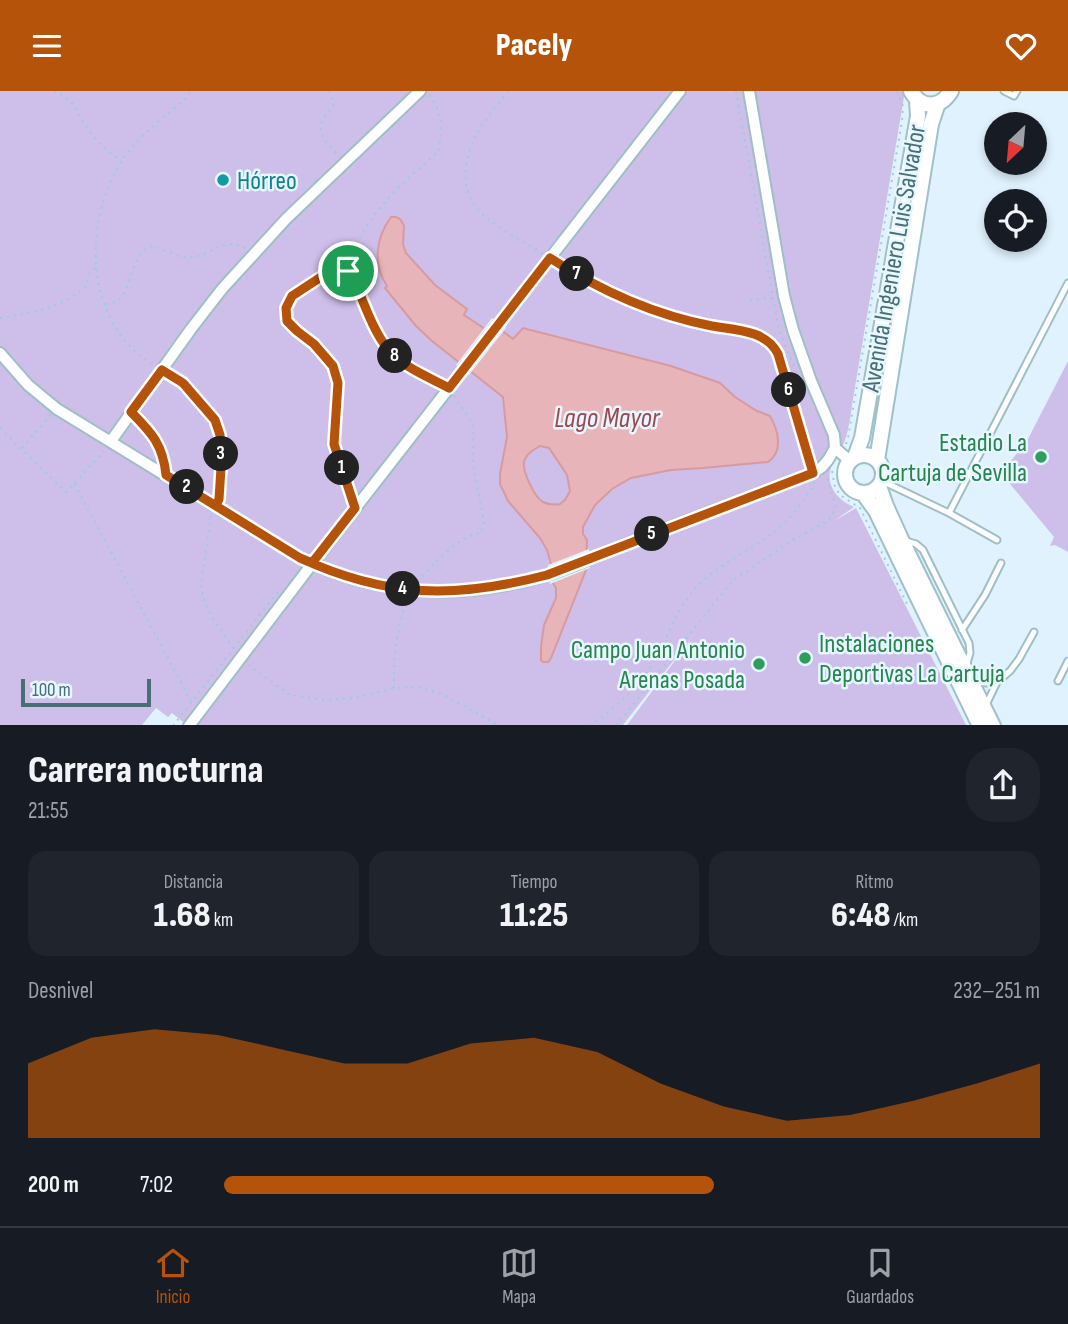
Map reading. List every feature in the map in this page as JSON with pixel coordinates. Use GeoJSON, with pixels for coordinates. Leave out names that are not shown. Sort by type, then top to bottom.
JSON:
{"type":"FeatureCollection","features":[{"type":"Feature","properties":{"kind":"street"},"geometry":{"type":"LineString","coordinates":[[111,441],[214,298],[286,219],[420,91]]}},
{"type":"Feature","properties":{"kind":"street"},"geometry":{"type":"LineString","coordinates":[[190,725],[312,563],[680,91]]}},
{"type":"Feature","properties":{"kind":"street"},"geometry":{"type":"LineString","coordinates":[[0,353],[28,384],[57,409],[300,558],[337,574],[371,584],[448,592],[516,583],[547,575],[813,473],[828,460],[835,447],[834,435],[811,381],[784,296],[749,91]]}},
{"type":"Feature","properties":{"kind":"street"},"geometry":{"type":"LineString","coordinates":[[914,95],[923,103],[931,105],[944,100],[951,91]]}},
{"type":"Feature","properties":{"kind":"street","name":"Avenida Ingeniero Luis Salvador"},"geometry":{"type":"LineString","coordinates":[[853,459],[862,438],[918,116],[914,95]]}},
{"type":"Feature","properties":{"kind":"street","name":"Avenida Ingeniero Luis Salvador"},"geometry":{"type":"LineString","coordinates":[[877,460],[932,117],[938,103]]}},
{"type":"Feature","properties":{"kind":"street"},"geometry":{"type":"LineString","coordinates":[[835,447],[853,459]]}},
{"type":"Feature","properties":{"kind":"street"},"geometry":{"type":"LineString","coordinates":[[881,484],[875,490],[857,492],[848,484],[845,472],[853,459],[866,455],[877,460],[883,470],[881,484],[886,506],[993,725]]}},
{"type":"Feature","properties":{"kind":"street"},"geometry":{"type":"LineString","coordinates":[[863,493],[876,511],[981,725]]}},
{"type":"Feature","properties":{"kind":"lane"},"geometry":{"type":"LineString","coordinates":[[1004,91],[1014,96],[1017,91]]}},
{"type":"Feature","properties":{"kind":"lane"},"geometry":{"type":"LineString","coordinates":[[949,513],[1068,283]]}},
{"type":"Feature","properties":{"kind":"lane"},"geometry":{"type":"LineString","coordinates":[[881,484],[949,513],[997,540]]}},
{"type":"Feature","properties":{"kind":"lane"},"geometry":{"type":"LineString","coordinates":[[900,537],[923,550],[969,643],[967,663],[971,679],[987,683],[997,682]]}},
{"type":"Feature","properties":{"kind":"lane"},"geometry":{"type":"LineString","coordinates":[[962,630],[985,595],[1001,563]]}},
{"type":"Feature","properties":{"kind":"lane"},"geometry":{"type":"LineString","coordinates":[[984,707],[997,682],[1020,659],[1034,632]]}},
{"type":"Feature","properties":{"kind":"lane"},"geometry":{"type":"LineString","coordinates":[[1058,681],[1068,661]]}},
{"type":"Feature","properties":{"kind":"path"},"geometry":{"type":"LineString","coordinates":[[54,91],[71,101],[91,134],[122,161]]}},
{"type":"Feature","properties":{"kind":"path"},"geometry":{"type":"LineString","coordinates":[[191,91],[135,143],[110,180],[101,205],[95,253],[105,305],[116,327],[142,358],[183,383],[215,420],[220,435],[219,499],[211,518],[201,583],[207,606],[239,660],[290,695],[325,700],[355,698],[394,688],[419,687],[442,694],[498,725]]}},
{"type":"Feature","properties":{"kind":"path"},"geometry":{"type":"LineString","coordinates":[[329,91],[334,104],[321,121],[320,129],[322,137],[346,163]]}},
{"type":"Feature","properties":{"kind":"path"},"geometry":{"type":"LineString","coordinates":[[348,271],[359,241],[377,213],[394,191],[439,151],[442,126],[439,108],[426,91]]}},
{"type":"Feature","properties":{"kind":"path"},"geometry":{"type":"LineString","coordinates":[[508,91],[487,118],[466,158],[469,196],[479,211],[590,281],[647,307],[688,321],[765,338],[778,354],[813,473],[814,485],[789,518],[778,529],[715,571],[692,593],[650,669],[625,698],[591,725]]}},
{"type":"Feature","properties":{"kind":"path"},"geometry":{"type":"LineString","coordinates":[[736,91],[779,331],[801,381]]}},
{"type":"Feature","properties":{"kind":"path"},"geometry":{"type":"LineString","coordinates":[[105,305],[121,298],[139,258],[150,246],[188,257],[198,256],[225,244],[242,247],[254,253]]}},
{"type":"Feature","properties":{"kind":"path"},"geometry":{"type":"LineString","coordinates":[[0,318],[40,311],[56,305],[80,292],[85,287],[89,274],[96,267]]}},
{"type":"Feature","properties":{"kind":"path"},"geometry":{"type":"LineString","coordinates":[[348,271],[387,349],[402,362],[449,388],[473,424],[473,465],[484,521],[481,533],[472,534],[453,547],[409,589],[396,640],[393,660],[394,688]]}},
{"type":"Feature","properties":{"kind":"path"},"geometry":{"type":"LineString","coordinates":[[348,271],[321,277],[292,296],[286,308],[287,321],[314,344],[333,366],[338,383],[334,444],[355,508]]}},
{"type":"Feature","properties":{"kind":"path"},"geometry":{"type":"LineString","coordinates":[[750,300],[773,298]]}},
{"type":"Feature","properties":{"kind":"path"},"geometry":{"type":"LineString","coordinates":[[22,448],[57,409]]}},
{"type":"Feature","properties":{"kind":"path"},"geometry":{"type":"LineString","coordinates":[[131,412],[159,447],[164,458],[166,475]]}},
{"type":"Feature","properties":{"kind":"path"},"geometry":{"type":"LineString","coordinates":[[0,428],[66,492],[111,441]]}},
{"type":"Feature","properties":{"kind":"path"},"geometry":{"type":"LineString","coordinates":[[618,725],[732,581],[828,520],[836,508],[827,478],[828,460]]}},
{"type":"Feature","properties":{"kind":"path"},"geometry":{"type":"LineString","coordinates":[[74,484],[198,714]]}},
{"type":"Feature","properties":{"kind":"path"},"geometry":{"type":"LineString","coordinates":[[174,725],[285,582]]}},
{"type":"Feature","properties":{"kind":"shaded area"},"geometry":{"type":"Polygon","coordinates":[[[0,91],[905,91],[849,425],[844,443],[830,470],[833,489],[842,500],[854,507],[834,521],[856,508],[966,725],[627,725],[696,632],[623,725],[187,725],[172,713],[168,717],[156,708],[142,725],[0,725],[0,91]]]}},
{"type":"Feature","properties":{"kind":"shaded area","name":"Estadio La Cartuja de Sevilla"},"geometry":{"type":"Polygon","coordinates":[[[1068,361],[1068,552],[1055,545],[1050,546],[1054,537],[1001,473],[1027,441],[1068,361]]]}},
{"type":"Feature","properties":{"kind":"water","name":"Lago Mayor"},"geometry":{"type":"Polygon","coordinates":[[[391,217],[401,220],[406,253],[435,285],[467,309],[464,315],[485,329],[491,322],[513,339],[523,328],[671,366],[720,383],[735,397],[770,416],[775,428],[778,446],[768,462],[671,470],[631,478],[612,489],[595,505],[583,527],[587,540],[586,570],[548,662],[541,660],[541,646],[544,625],[556,598],[556,588],[547,550],[508,501],[500,484],[507,437],[503,397],[432,341],[385,288],[387,286],[379,269],[378,252],[391,217]],[[540,446],[532,451],[525,459],[524,466],[530,484],[540,500],[549,504],[560,504],[570,491],[567,475],[549,448],[540,446]]]}},
{"type":"Feature","properties":{"kind":"pier"},"geometry":{"type":"Polygon","coordinates":[[[492,318],[506,328],[469,375],[456,365],[492,318]]]}},
{"type":"Feature","properties":{"kind":"pier"},"geometry":{"type":"Polygon","coordinates":[[[589,549],[590,568],[550,584],[548,565],[589,549]]]}},
{"type":"Feature","properties":{"kind":"place","name":"Hórreo"},"geometry":{"type":"Point","coordinates":[223,180]}},
{"type":"Feature","properties":{"kind":"place","name":"Estadio La Cartuja de Sevilla"},"geometry":{"type":"Point","coordinates":[1041,457]}},
{"type":"Feature","properties":{"kind":"place","name":"Instalaciones Deportivas La Cartuja"},"geometry":{"type":"Point","coordinates":[805,658]}},
{"type":"Feature","properties":{"kind":"place","name":"Campo Juan Antonio Arenas Posada"},"geometry":{"type":"Point","coordinates":[759,664]}},
{"type":"Feature","properties":{"kind":"route"},"geometry":{"type":"LineString","coordinates":[[348,271],[321,277],[300,289],[292,296],[286,308],[287,321],[314,344],[333,366],[338,383],[334,444],[355,508],[312,563],[300,558],[216,506],[166,475],[164,458],[159,447],[131,412],[162,370],[183,383],[215,420],[220,435],[221,468],[216,506],[300,558],[337,574],[371,584],[448,592],[489,589],[516,583],[547,575],[813,473],[778,354],[771,343],[759,335],[688,321],[647,307],[590,281],[550,258],[449,388],[402,362],[387,349],[348,271]]}}]}
